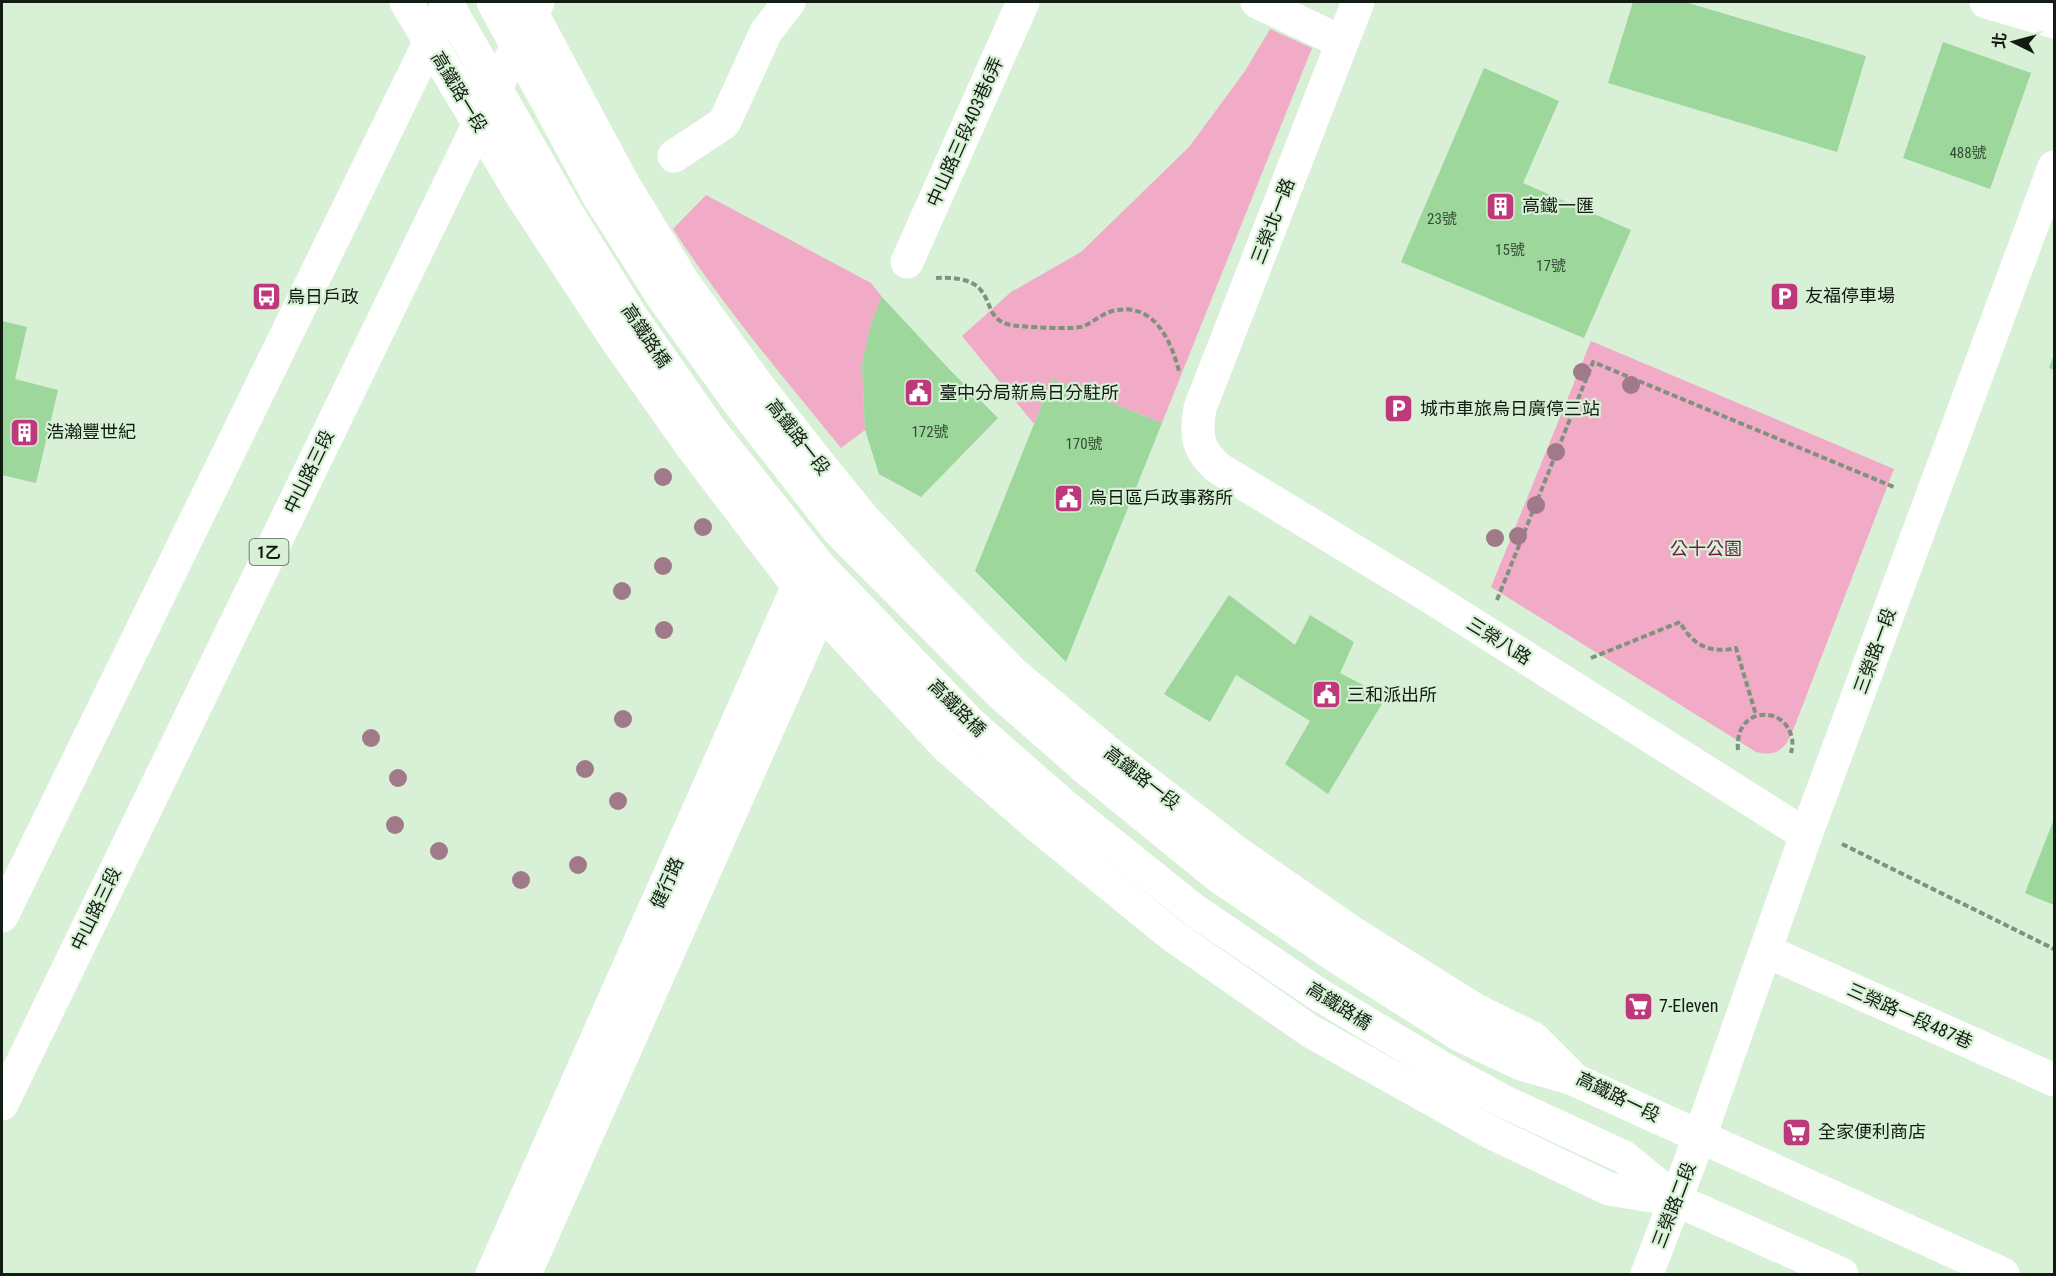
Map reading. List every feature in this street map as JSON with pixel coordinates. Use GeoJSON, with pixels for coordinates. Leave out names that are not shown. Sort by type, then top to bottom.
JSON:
{"type":"FeatureCollection","features":[{"type":"Feature","properties":{"kind":"street","name":"高鐵路一段"},"geometry":{"type":"LineString","coordinates":[[406,2],[522,196],[615,338],[692,447],[820,612],[947,747],[1039,827],[1173,936],[1310,1031],[1490,1132],[1609,1189],[1676,1200],[1842,1275]]}},
{"type":"Feature","properties":{"kind":"street"},"geometry":{"type":"LineString","coordinates":[[2,916],[447,2]]}},
{"type":"Feature","properties":{"kind":"street","name":"高鐵路橋"},"geometry":{"type":"LineString","coordinates":[[447,2],[569,216],[631,316],[710,429],[820,567],[970,723],[1061,803],[1194,910],[1321,996],[1503,1101],[1624,1157],[1676,1200]]}},
{"type":"Feature","properties":{"kind":"street","name":"高鐵路橋"},"geometry":{"type":"LineString","coordinates":[[493,2],[599,196],[662,296],[746,412],[838,530],[1000,693],[1089,771],[1218,876],[1346,963],[1460,1035],[1521,1064],[1575,1080]]}},
{"type":"Feature","properties":{"kind":"street"},"geometry":{"type":"LineString","coordinates":[[674,156],[724,123],[766,32],[789,2]]}},
{"type":"Feature","properties":{"kind":"street","name":"中山路三段403巷6弄"},"geometry":{"type":"LineString","coordinates":[[907,262],[1023,2]]}},
{"type":"Feature","properties":{"kind":"street"},"geometry":{"type":"LineString","coordinates":[[1257,2],[1342,42]]}},
{"type":"Feature","properties":{"kind":"street","name":"三榮北一路"},"geometry":{"type":"LineString","coordinates":[[1198,442],[1197,426],[1200,408],[1358,2]]}},
{"type":"Feature","properties":{"kind":"street"},"geometry":{"type":"LineString","coordinates":[[1986,2],[2055,22]]}},
{"type":"Feature","properties":{"kind":"street","name":"高鐵路一段"},"geometry":{"type":"LineString","coordinates":[[532,6],[624,184],[684,283],[758,386],[863,518],[1014,674],[1106,750],[1239,854],[1353,933],[1474,1009],[1533,1038],[1575,1080],[2003,1275]]}},
{"type":"Feature","properties":{"kind":"street","name":"中山路三段"},"geometry":{"type":"LineString","coordinates":[[2,1104],[478,123],[532,6]]}},
{"type":"Feature","properties":{"kind":"street","name":"三榮路一段"},"geometry":{"type":"LineString","coordinates":[[1700,1136],[1806,835],[2055,167]]}},
{"type":"Feature","properties":{"kind":"street","name":"三榮八路"},"geometry":{"type":"LineString","coordinates":[[1198,442],[1206,457],[1218,468],[1437,601],[1806,835]]}},
{"type":"Feature","properties":{"kind":"street","name":"健行路"},"geometry":{"type":"LineString","coordinates":[[492,1275],[840,490]]}},
{"type":"Feature","properties":{"kind":"street","name":"健行路"},"geometry":{"type":"LineString","coordinates":[[525,1275],[863,518]]}},
{"type":"Feature","properties":{"kind":"street","name":"三榮路一段487巷"},"geometry":{"type":"LineString","coordinates":[[1766,951],[2055,1080]]}},
{"type":"Feature","properties":{"kind":"street","name":"三榮路二段"},"geometry":{"type":"LineString","coordinates":[[1647,1275],[1700,1136]]}},
{"type":"Feature","properties":{"kind":"path"},"geometry":{"type":"LineString","coordinates":[[907,262],[915,275],[927,279],[964,280],[979,288],[992,314],[1001,322],[1014,326],[1082,328],[1099,316],[1116,310],[1133,310],[1149,316],[1163,330],[1173,351],[1180,377]]}},
{"type":"Feature","properties":{"kind":"path"},"geometry":{"type":"LineString","coordinates":[[1496,600],[1593,362],[1894,487]]}},
{"type":"Feature","properties":{"kind":"path"},"geometry":{"type":"LineString","coordinates":[[1590,659],[1680,622],[1685,633],[1700,646],[1725,651],[1736,648],[1756,715]]}},
{"type":"Feature","properties":{"kind":"path"},"geometry":{"type":"LineString","coordinates":[[1738,750],[1737,739],[1740,728],[1756,715],[1768,715],[1779,718],[1787,726],[1792,739],[1791,753]]}},
{"type":"Feature","properties":{"kind":"path"},"geometry":{"type":"LineString","coordinates":[[1842,844],[2055,949]]}},
{"type":"Feature","properties":{"kind":"green space"},"geometry":{"type":"Polygon","coordinates":[[[1270,29],[1312,48],[1162,423],[1052,379],[1034,424],[962,336],[1011,292],[1081,252],[1189,147],[1245,71],[1270,29]]]}},
{"type":"Feature","properties":{"kind":"green space"},"geometry":{"type":"Polygon","coordinates":[[[706,195],[871,283],[882,297],[871,323],[862,365],[865,430],[841,448],[733,313],[673,229],[706,195]]]}},
{"type":"Feature","properties":{"kind":"green space","name":"公十公園"},"geometry":{"type":"Polygon","coordinates":[[[1591,341],[1894,469],[1792,733],[1786,744],[1774,753],[1756,752],[1491,587],[1591,341]]]}},
{"type":"Feature","properties":{"kind":"building"},"geometry":{"type":"Polygon","coordinates":[[[1633,2],[1685,2],[1866,56],[1837,152],[1608,83],[1633,2]]]}},
{"type":"Feature","properties":{"kind":"building"},"geometry":{"type":"Polygon","coordinates":[[[1943,42],[2031,73],[1990,189],[1903,158],[1943,42]]]}},
{"type":"Feature","properties":{"kind":"building","name":"高鐵一匯"},"geometry":{"type":"Polygon","coordinates":[[[1484,68],[1559,101],[1523,183],[1631,230],[1584,338],[1401,262],[1484,68]]]}},
{"type":"Feature","properties":{"kind":"building","name":"臺中分局新烏日分駐所"},"geometry":{"type":"Polygon","coordinates":[[[882,297],[998,418],[921,497],[879,474],[865,430],[862,365],[871,323],[882,297]]]}},
{"type":"Feature","properties":{"kind":"building","name":"浩瀚豐世紀"},"geometry":{"type":"Polygon","coordinates":[[[2,321],[27,327],[15,379],[58,390],[36,483],[2,475],[2,321]]]}},
{"type":"Feature","properties":{"kind":"building"},"geometry":{"type":"Polygon","coordinates":[[[2054,354],[2054,370],[2049,368],[2054,354]]]}},
{"type":"Feature","properties":{"kind":"building","name":"烏日區戶政事務所"},"geometry":{"type":"Polygon","coordinates":[[[1052,379],[1162,423],[1066,662],[975,571],[1052,379]]]}},
{"type":"Feature","properties":{"kind":"building","name":"三和派出所"},"geometry":{"type":"Polygon","coordinates":[[[1229,595],[1295,645],[1310,615],[1354,642],[1340,673],[1386,697],[1328,794],[1285,764],[1310,721],[1236,675],[1210,722],[1164,694],[1229,595]]]}},
{"type":"Feature","properties":{"kind":"building"},"geometry":{"type":"Polygon","coordinates":[[[2054,819],[2054,905],[2025,893],[2054,819]]]}},
{"type":"Feature","properties":{"kind":"place","name":"高鐵一匯"},"geometry":{"type":"Point","coordinates":[1501,206]}},
{"type":"Feature","properties":{"kind":"place","name":"友福停車場"},"geometry":{"type":"Point","coordinates":[1784,296]}},
{"type":"Feature","properties":{"kind":"place","name":"烏日戶政"},"geometry":{"type":"Point","coordinates":[266,297]}},
{"type":"Feature","properties":{"kind":"place","name":"臺中分局新烏日分駐所"},"geometry":{"type":"Point","coordinates":[918,393]}},
{"type":"Feature","properties":{"kind":"place","name":"城市車旅烏日廣停三站"},"geometry":{"type":"Point","coordinates":[1399,409]}},
{"type":"Feature","properties":{"kind":"place","name":"浩瀚豐世紀"},"geometry":{"type":"Point","coordinates":[25,432]}},
{"type":"Feature","properties":{"kind":"place","name":"烏日區戶政事務所"},"geometry":{"type":"Point","coordinates":[1068,498]}},
{"type":"Feature","properties":{"kind":"place","name":"三和派出所"},"geometry":{"type":"Point","coordinates":[1326,695]}},
{"type":"Feature","properties":{"kind":"place","name":"7-Eleven"},"geometry":{"type":"Point","coordinates":[1638,1006]}},
{"type":"Feature","properties":{"kind":"place","name":"全家便利商店"},"geometry":{"type":"Point","coordinates":[1797,1132]}}]}
